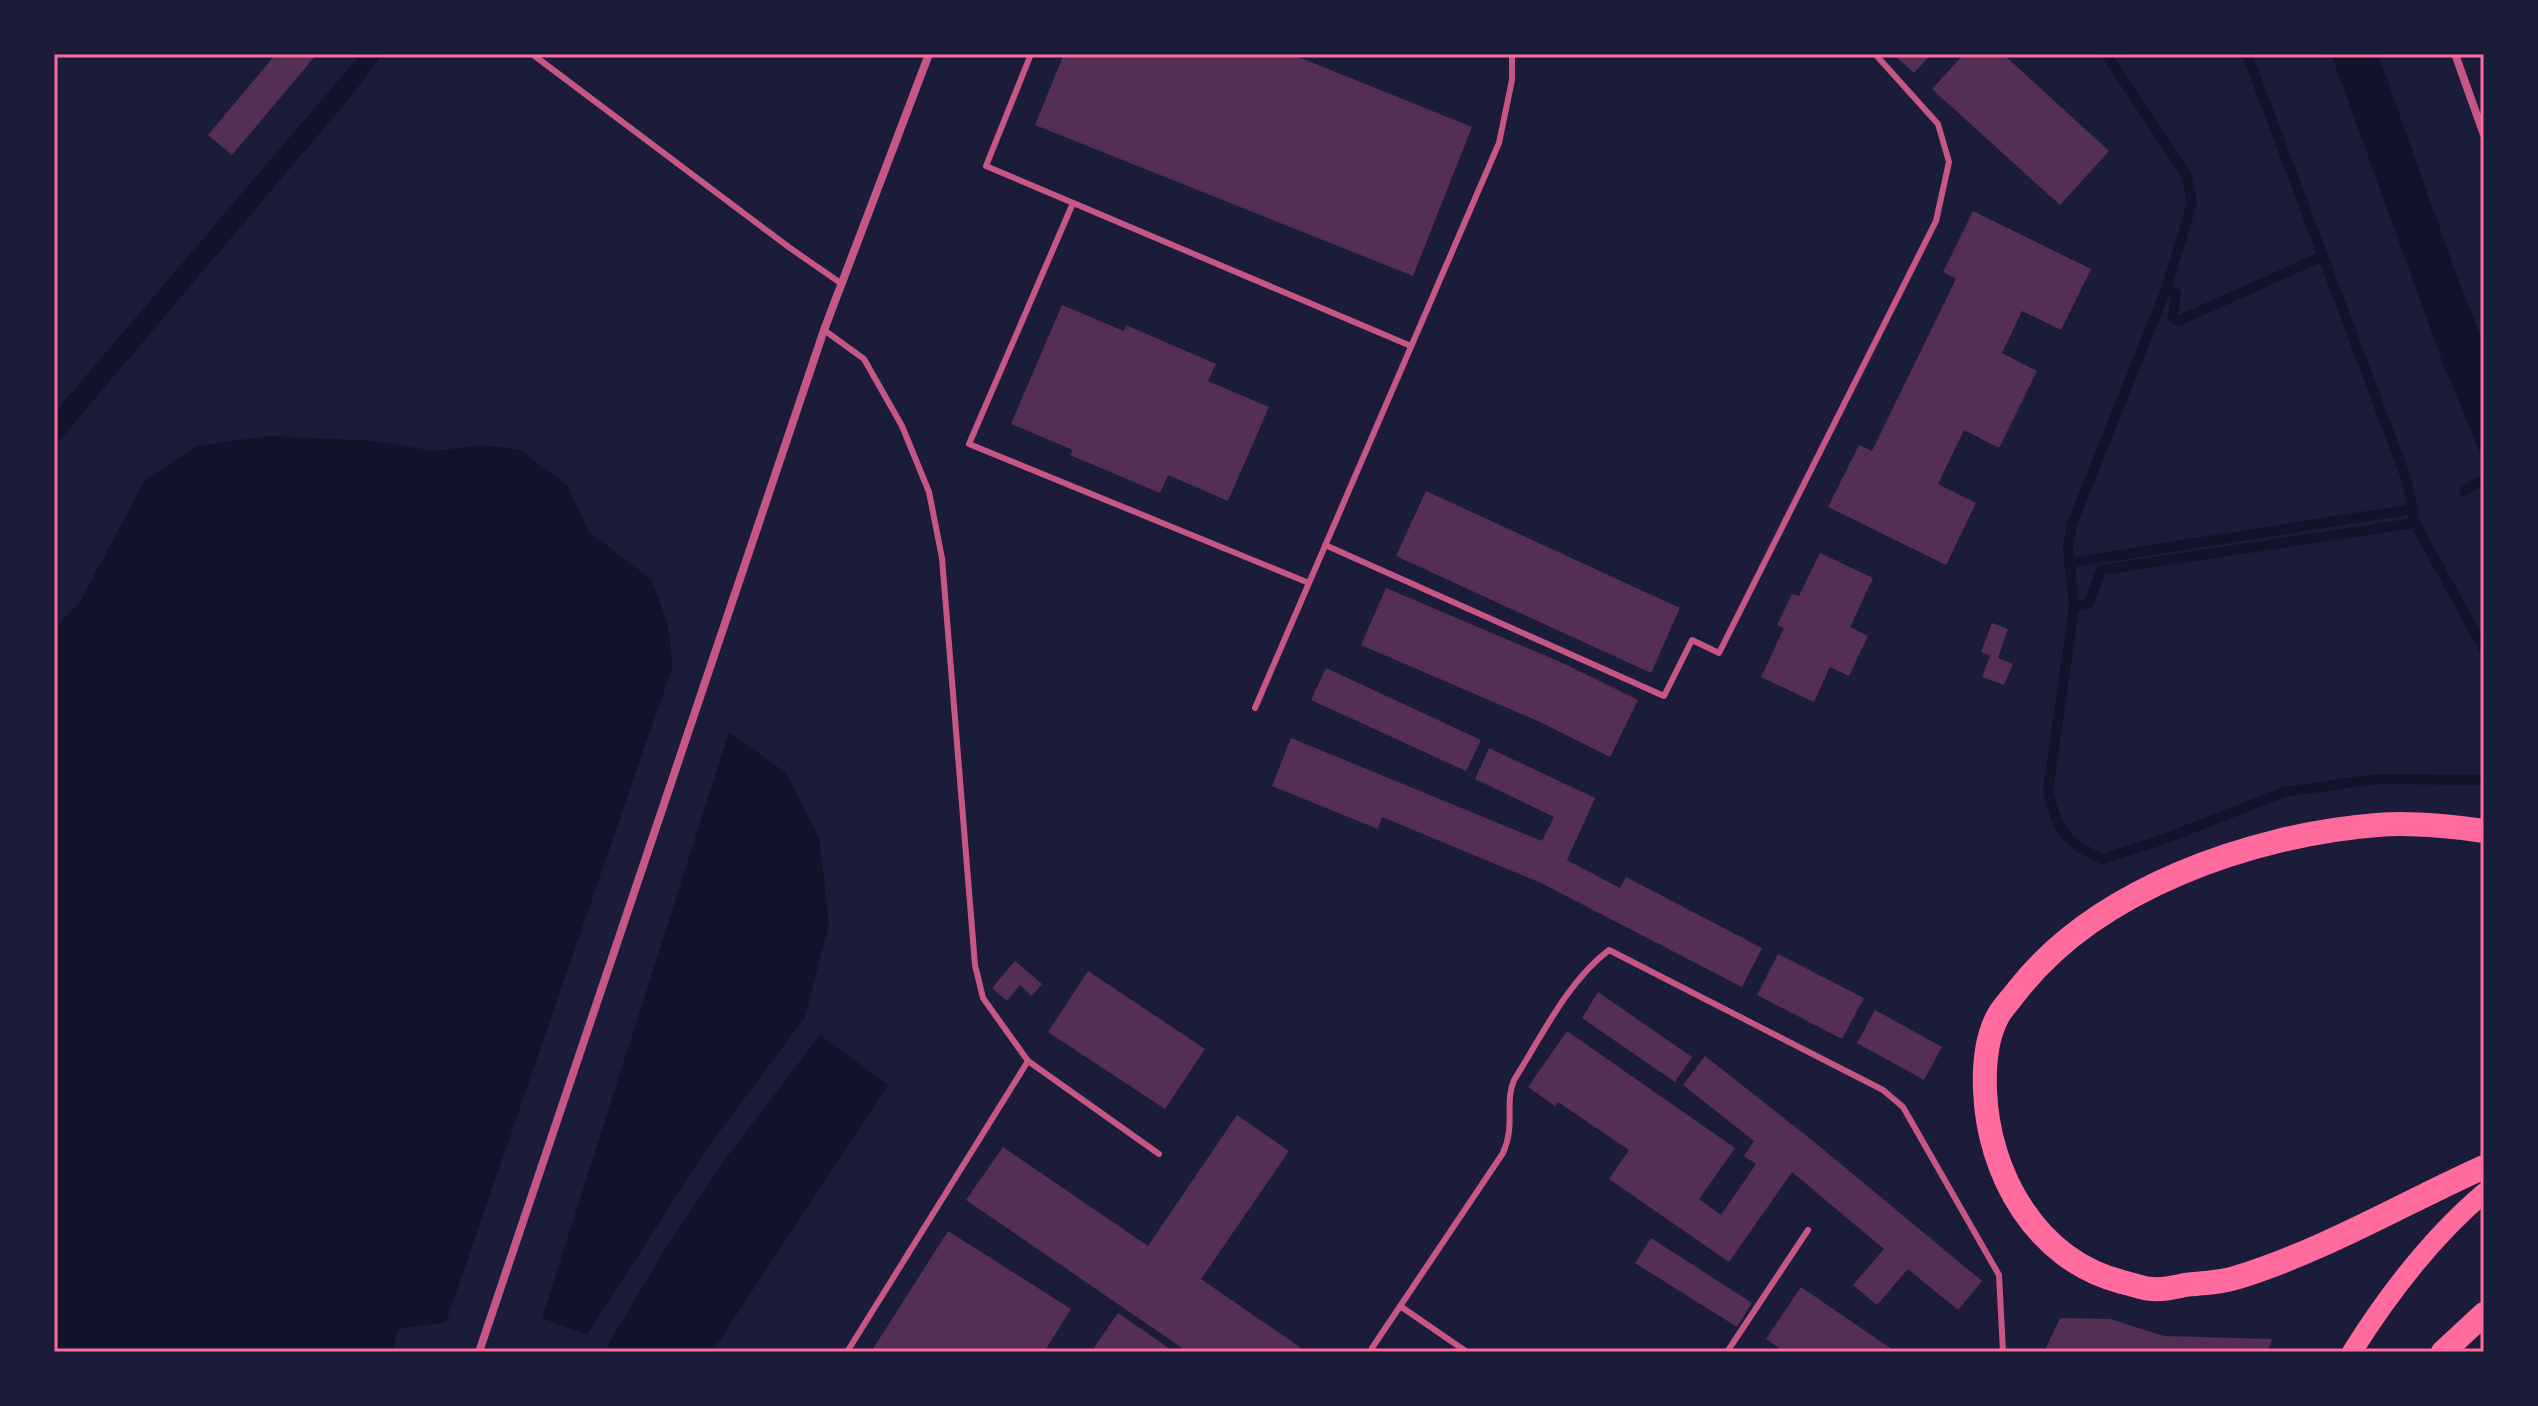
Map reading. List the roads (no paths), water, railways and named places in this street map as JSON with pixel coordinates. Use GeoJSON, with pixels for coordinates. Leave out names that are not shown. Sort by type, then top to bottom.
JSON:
{"type":"FeatureCollection","features":[{"type":"Feature","properties":{"kind":"highway"},"geometry":{"type":"LineString","coordinates":[[2484,831],[2446,825],[2378,824],[2290,837],[2221,857],[2130,896],[2076,931],[2038,964],[1997,1017],[1984,1062],[1986,1116],[1997,1160],[2012,1195],[2036,1229],[2069,1259],[2104,1277],[2152,1289],[2232,1279],[2308,1250],[2484,1167]]}},
{"type":"Feature","properties":{"kind":"highway"},"geometry":{"type":"LineString","coordinates":[[2443,1352],[2484,1314]]}},
{"type":"Feature","properties":{"kind":"main road"},"geometry":{"type":"LineString","coordinates":[[2352,1352],[2386,1299],[2453,1219],[2484,1193]]}},
{"type":"Feature","properties":{"kind":"street"},"geometry":{"type":"LineString","coordinates":[[479,1352],[824,330],[929,54]]}},
{"type":"Feature","properties":{"kind":"street"},"geometry":{"type":"LineString","coordinates":[[2455,54],[2484,135]]}},
{"type":"Feature","properties":{"kind":"lane"},"geometry":{"type":"LineString","coordinates":[[532,54],[842,284]]}},
{"type":"Feature","properties":{"kind":"lane"},"geometry":{"type":"LineString","coordinates":[[1031,54],[986,166],[1411,346]]}},
{"type":"Feature","properties":{"kind":"lane"},"geometry":{"type":"LineString","coordinates":[[1255,708],[1499,143],[1512,80],[1512,54]]}},
{"type":"Feature","properties":{"kind":"lane"},"geometry":{"type":"LineString","coordinates":[[1325,545],[1664,696],[1692,640],[1719,653],[1936,221],[1949,162],[1938,124],[1875,54]]}},
{"type":"Feature","properties":{"kind":"lane"},"geometry":{"type":"LineString","coordinates":[[1073,203],[969,444],[1309,583]]}},
{"type":"Feature","properties":{"kind":"lane"},"geometry":{"type":"LineString","coordinates":[[824,330],[864,359],[902,426],[929,492],[942,558],[975,965],[983,998],[1028,1061],[1159,1154]]}},
{"type":"Feature","properties":{"kind":"lane"},"geometry":{"type":"LineString","coordinates":[[1372,1348],[1503,1153],[1510,1137],[1509,1091],[1514,1080],[1578,980],[1591,964],[1609,950],[1883,1090],[1903,1107],[1999,1275],[2003,1352]]}},
{"type":"Feature","properties":{"kind":"lane"},"geometry":{"type":"LineString","coordinates":[[847,1352],[1028,1061]]}},
{"type":"Feature","properties":{"kind":"lane"},"geometry":{"type":"LineString","coordinates":[[1727,1352],[1808,1230]]}},
{"type":"Feature","properties":{"kind":"lane"},"geometry":{"type":"LineString","coordinates":[[1400,1306],[1467,1352]]}},
{"type":"Feature","properties":{"kind":"waterway"},"geometry":{"type":"LineString","coordinates":[[2106,54],[2187,176],[2192,203],[2166,290],[2072,524],[2068,548],[2074,607],[2048,790],[2059,825],[2079,847],[2102,859],[2159,841],[2284,792],[2377,779],[2484,780]]}},
{"type":"Feature","properties":{"kind":"waterway"},"geometry":{"type":"LineString","coordinates":[[2247,54],[2406,478],[2415,523],[2484,649]]}},
{"type":"Feature","properties":{"kind":"waterway"},"geometry":{"type":"LineString","coordinates":[[2166,290],[2176,293],[2173,317],[2178,321],[2323,256]]}},
{"type":"Feature","properties":{"kind":"waterway"},"geometry":{"type":"LineString","coordinates":[[2464,491],[2484,479]]}},
{"type":"Feature","properties":{"kind":"waterway"},"geometry":{"type":"LineString","coordinates":[[2069,563],[2413,509]]}},
{"type":"Feature","properties":{"kind":"waterway"},"geometry":{"type":"LineString","coordinates":[[2074,607],[2089,603],[2101,570],[2415,523]]}}]}
